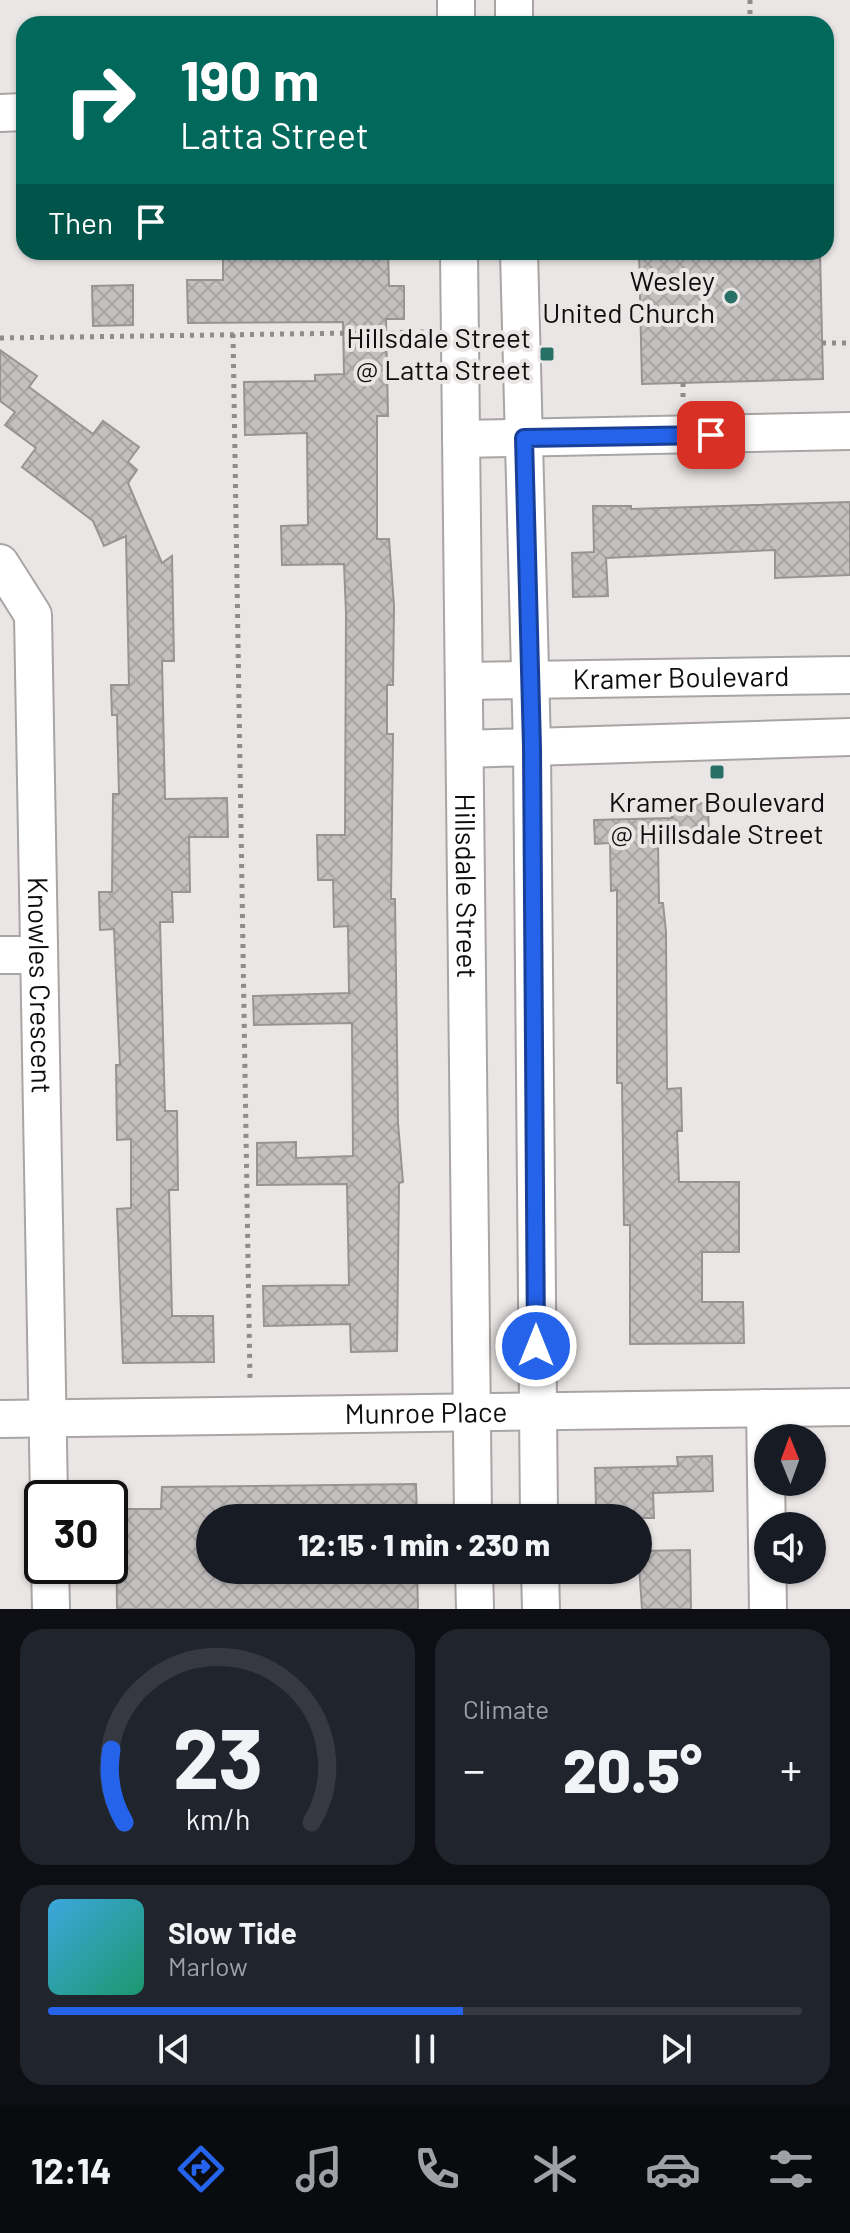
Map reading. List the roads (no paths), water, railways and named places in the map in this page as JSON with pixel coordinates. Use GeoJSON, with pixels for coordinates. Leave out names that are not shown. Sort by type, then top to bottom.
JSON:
{"type":"FeatureCollection","features":[{"type":"Feature","properties":{"kind":"street","name":"Hillsdale Street"},"geometry":{"type":"LineString","coordinates":[[459,260],[473,1504]]}},
{"type":"Feature","properties":{"kind":"street"},"geometry":{"type":"LineString","coordinates":[[519,260],[532,747],[539,1504]]}},
{"type":"Feature","properties":{"kind":"street"},"geometry":{"type":"LineString","coordinates":[[461,439],[850,431]]}},
{"type":"Feature","properties":{"kind":"street","name":"Knowles Crescent"},"geometry":{"type":"LineString","coordinates":[[0,563],[33,615],[49,1480]]}},
{"type":"Feature","properties":{"kind":"street","name":"Kramer Boulevard"},"geometry":{"type":"LineString","coordinates":[[465,681],[850,675]]}},
{"type":"Feature","properties":{"kind":"street"},"geometry":{"type":"LineString","coordinates":[[465,749],[850,737]]}},
{"type":"Feature","properties":{"kind":"street"},"geometry":{"type":"LineString","coordinates":[[0,955],[38,955]]}},
{"type":"Feature","properties":{"kind":"street","name":"Munroe Place"},"geometry":{"type":"LineString","coordinates":[[0,1419],[537,1409],[850,1407]]}},
{"type":"Feature","properties":{"kind":"street"},"geometry":{"type":"LineString","coordinates":[[765,1408],[768,1609]]}},
{"type":"Feature","properties":{"kind":"street"},"geometry":{"type":"LineString","coordinates":[[50,1584],[51,1609]]}},
{"type":"Feature","properties":{"kind":"street"},"geometry":{"type":"LineString","coordinates":[[474,1584],[475,1609]]}},
{"type":"Feature","properties":{"kind":"street"},"geometry":{"type":"LineString","coordinates":[[540,1584],[541,1609]]}},
{"type":"Feature","properties":{"kind":"place","name":"Wesley United Church"},"geometry":{"type":"Point","coordinates":[731,297]}},
{"type":"Feature","properties":{"kind":"place","name":"Hillsdale Street @ Latta Street"},"geometry":{"type":"Point","coordinates":[547,354]}},
{"type":"Feature","properties":{"kind":"place","name":"Kramer Boulevard @ Hillsdale Street"},"geometry":{"type":"Point","coordinates":[717,772]}}]}
